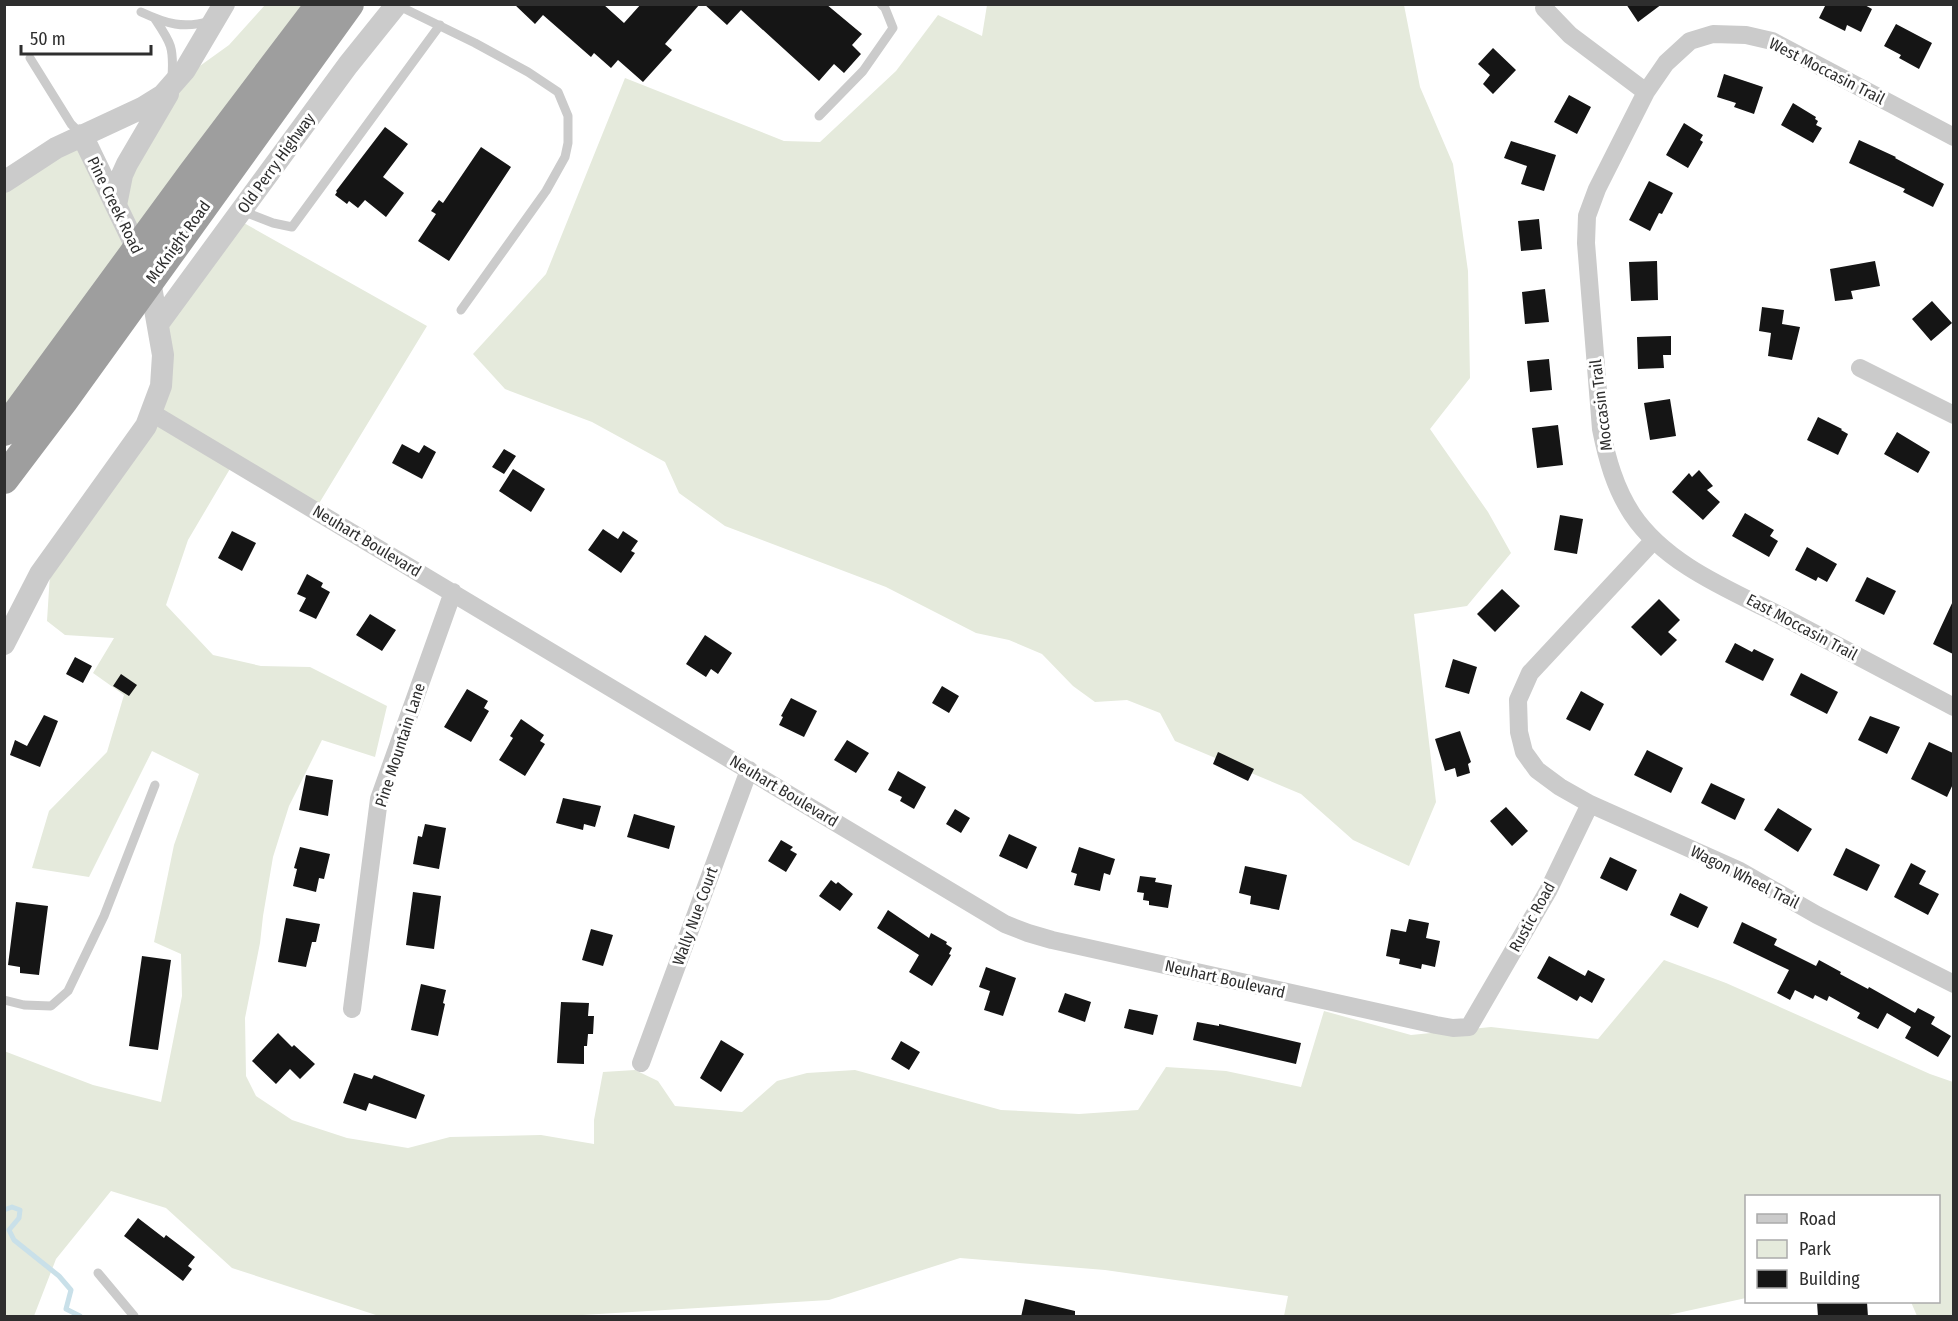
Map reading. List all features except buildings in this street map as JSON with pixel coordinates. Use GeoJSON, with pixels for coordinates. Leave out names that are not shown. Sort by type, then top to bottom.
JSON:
{"type":"FeatureCollection","features":[{"type":"Feature","properties":{"kind":"highway","name":"McKnight Road"},"geometry":{"type":"LineString","coordinates":[[4,432],[222,134],[321,4]]}},
{"type":"Feature","properties":{"kind":"highway","name":"McKnight Road"},"geometry":{"type":"LineString","coordinates":[[4,478],[150,281],[349,4]]}},
{"type":"Feature","properties":{"kind":"street","name":"Old Perry Highway"},"geometry":{"type":"LineString","coordinates":[[158,324],[348,65],[397,5]]}},
{"type":"Feature","properties":{"kind":"street"},"geometry":{"type":"LineString","coordinates":[[1544,8],[1570,34],[1646,92]]}},
{"type":"Feature","properties":{"kind":"street","name":"Pine Creek Road"},"geometry":{"type":"LineString","coordinates":[[4,644],[40,574],[146,426],[161,386],[163,371],[150,281],[82,135],[142,108],[172,86],[185,70],[220,12]]}},
{"type":"Feature","properties":{"kind":"street","name":"West Moccasin Trail"},"geometry":{"type":"LineString","coordinates":[[1646,92],[1666,63],[1690,41],[1713,34],[1746,34],[1772,41],[1953,137]]}},
{"type":"Feature","properties":{"kind":"street"},"geometry":{"type":"LineString","coordinates":[[116,205],[119,186],[127,164],[172,86]]}},
{"type":"Feature","properties":{"kind":"street","name":"Moccasin Trail"},"geometry":{"type":"LineString","coordinates":[[1646,92],[1597,189],[1587,216],[1586,243],[1601,429],[1606,457],[1617,487],[1633,515],[1654,540]]}},
{"type":"Feature","properties":{"kind":"street"},"geometry":{"type":"LineString","coordinates":[[4,182],[40,157],[82,135]]}},
{"type":"Feature","properties":{"kind":"street"},"geometry":{"type":"LineString","coordinates":[[1860,368],[1953,415]]}},
{"type":"Feature","properties":{"kind":"street","name":"Neuhart Boulevard"},"geometry":{"type":"LineString","coordinates":[[152,413],[1005,924],[1028,933],[1436,1025],[1453,1028],[1469,1027]]}},
{"type":"Feature","properties":{"kind":"street","name":"East Moccasin Trail"},"geometry":{"type":"LineString","coordinates":[[1654,540],[1695,571],[1953,707]]}},
{"type":"Feature","properties":{"kind":"street","name":"Wagon Wheel Trail"},"geometry":{"type":"LineString","coordinates":[[1654,540],[1530,674],[1518,700],[1519,732],[1524,752],[1537,770],[1560,787],[1590,804],[1740,871],[1817,915],[1953,984]]}},
{"type":"Feature","properties":{"kind":"street","name":"Pine Mountain Lane"},"geometry":{"type":"LineString","coordinates":[[352,1010],[379,799],[453,592]]}},
{"type":"Feature","properties":{"kind":"street","name":"Wally Nue Court"},"geometry":{"type":"LineString","coordinates":[[641,1063],[749,770]]}},
{"type":"Feature","properties":{"kind":"street","name":"Rustic Road"},"geometry":{"type":"LineString","coordinates":[[1469,1027],[1548,891],[1590,804]]}},
{"type":"Feature","properties":{"kind":"lane"},"geometry":{"type":"LineString","coordinates":[[819,116],[863,72],[893,28],[881,4]]}},
{"type":"Feature","properties":{"kind":"lane"},"geometry":{"type":"LineString","coordinates":[[397,5],[528,72],[558,92],[568,116],[566,157],[546,192],[461,310]]}},
{"type":"Feature","properties":{"kind":"lane"},"geometry":{"type":"LineString","coordinates":[[141,12],[155,19],[187,26],[220,12]]}},
{"type":"Feature","properties":{"kind":"lane"},"geometry":{"type":"LineString","coordinates":[[155,19],[170,41],[173,50],[172,86]]}},
{"type":"Feature","properties":{"kind":"lane"},"geometry":{"type":"LineString","coordinates":[[240,211],[292,228],[440,25]]}},
{"type":"Feature","properties":{"kind":"lane"},"geometry":{"type":"LineString","coordinates":[[30,58],[71,124],[82,135]]}},
{"type":"Feature","properties":{"kind":"lane"},"geometry":{"type":"LineString","coordinates":[[4,1000],[24,1005],[51,1006],[68,991],[104,916],[155,784]]}},
{"type":"Feature","properties":{"kind":"lane"},"geometry":{"type":"LineString","coordinates":[[98,1273],[134,1317]]}},
{"type":"Feature","properties":{"kind":"green space"},"geometry":{"type":"Polygon","coordinates":[[[265,5],[321,5],[5,431],[5,170],[82,135],[115,204],[172,86],[229,45],[265,5]]]}},
{"type":"Feature","properties":{"kind":"green space"},"geometry":{"type":"Polygon","coordinates":[[[987,5],[1404,5],[1420,87],[1453,164],[1468,271],[1470,378],[1430,429],[1488,512],[1511,553],[1467,606],[1414,614],[1436,802],[1409,866],[1353,840],[1301,794],[1175,741],[1160,713],[1127,700],[1095,702],[1073,686],[1042,654],[1009,640],[976,633],[886,587],[725,526],[679,493],[665,462],[592,422],[505,389],[473,354],[546,274],[625,78],[784,141],[820,142],[896,71],[938,15],[982,36],[987,5]]]}},
{"type":"Feature","properties":{"kind":"green space"},"geometry":{"type":"Polygon","coordinates":[[[235,218],[427,326],[315,510],[234,462],[188,540],[166,605],[213,655],[261,666],[310,667],[387,706],[375,757],[322,740],[289,806],[273,857],[260,943],[245,1018],[246,1076],[256,1096],[292,1120],[347,1138],[408,1148],[450,1137],[541,1135],[594,1144],[594,1120],[603,1072],[635,1070],[658,1081],[675,1106],[742,1112],[777,1081],[807,1073],[855,1070],[1001,1110],[1079,1114],[1138,1110],[1166,1067],[1226,1071],[1301,1087],[1324,1011],[1411,1035],[1491,1027],[1598,1039],[1664,960],[1726,983],[1930,1074],[1953,1082],[1953,1316],[1917,1316],[1911,1303],[1940,1303],[1940,1195],[1745,1195],[1745,1298],[1664,1316],[1284,1316],[1288,1296],[1105,1270],[960,1258],[829,1300],[566,1316],[379,1316],[232,1268],[166,1208],[111,1191],[56,1259],[34,1316],[5,1316],[4,1051],[93,1085],[161,1102],[182,996],[181,954],[154,942],[174,845],[199,774],[152,751],[89,877],[32,868],[49,811],[107,752],[124,695],[93,673],[114,638],[65,635],[47,621],[51,558],[146,426],[158,324],[235,218]]]}},
{"type":"Feature","properties":{"kind":"waterway"},"geometry":{"type":"LineString","coordinates":[[4,1210],[12,1207],[20,1210],[19,1218],[9,1230],[14,1240],[59,1276],[71,1290],[66,1309],[80,1316]]}}]}
